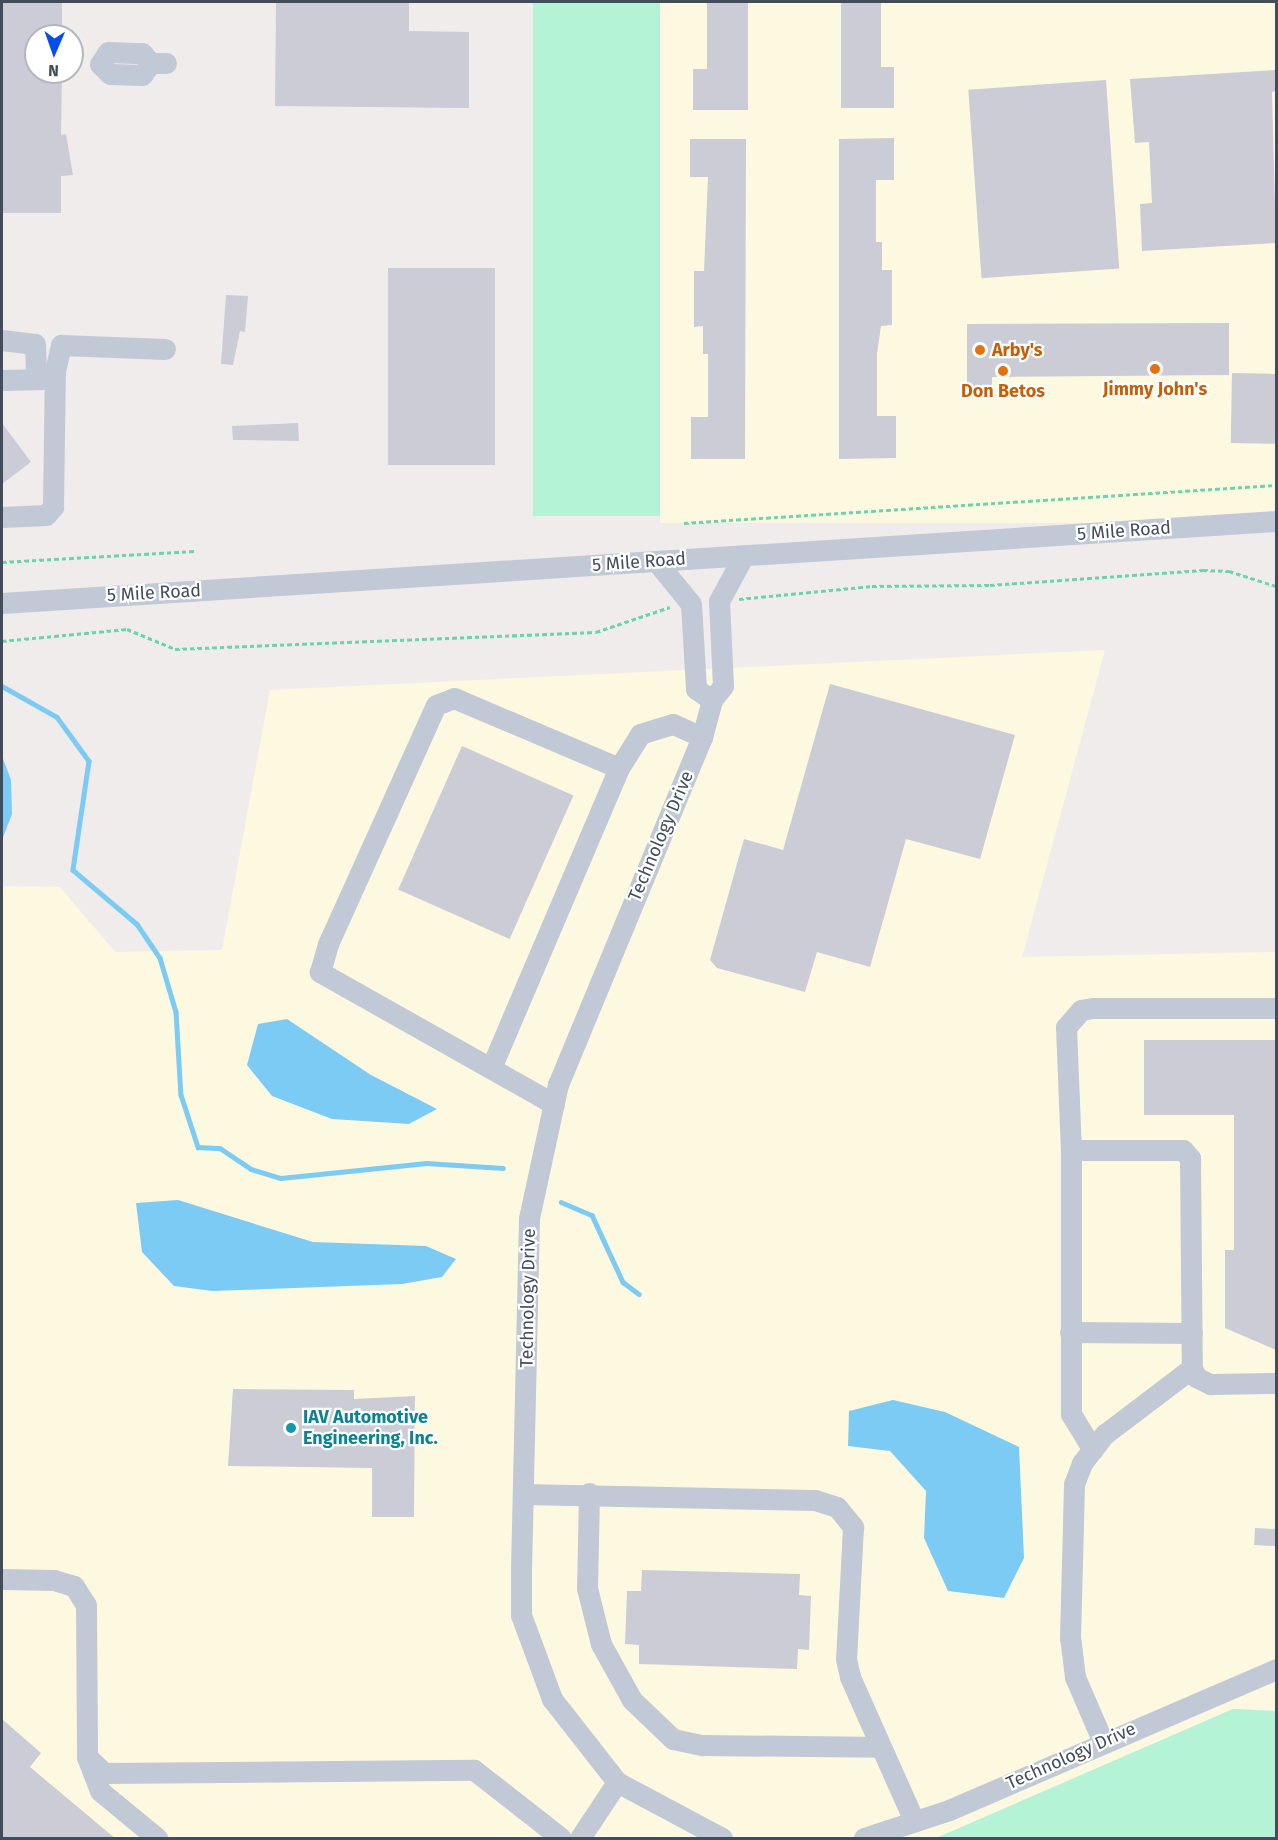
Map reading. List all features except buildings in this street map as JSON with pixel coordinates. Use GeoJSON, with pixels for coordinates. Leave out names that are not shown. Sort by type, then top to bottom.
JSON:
{"type":"FeatureCollection","features":[{"type":"Feature","properties":{"kind":"street"},"geometry":{"type":"LineString","coordinates":[[94,64],[108,52],[142,53],[158,63]]}},
{"type":"Feature","properties":{"kind":"street"},"geometry":{"type":"LineString","coordinates":[[2,340],[34,344],[45,379],[53,507],[46,515],[2,517]]}},
{"type":"Feature","properties":{"kind":"street"},"geometry":{"type":"LineString","coordinates":[[45,379],[61,345],[165,349]]}},
{"type":"Feature","properties":{"kind":"street"},"geometry":{"type":"LineString","coordinates":[[2,380],[45,379]]}},
{"type":"Feature","properties":{"kind":"street","name":"5 Mile Road"},"geometry":{"type":"LineString","coordinates":[[2,603],[1276,521]]}},
{"type":"Feature","properties":{"kind":"street"},"geometry":{"type":"LineString","coordinates":[[719,601],[744,555]]}},
{"type":"Feature","properties":{"kind":"street"},"geometry":{"type":"LineString","coordinates":[[656,561],[691,604],[696,689],[712,700]]}},
{"type":"Feature","properties":{"kind":"street","name":"Technology Drive"},"geometry":{"type":"LineString","coordinates":[[719,601],[723,686],[712,700],[702,737],[554,1104],[529,1218],[521,1615],[552,1699],[617,1782],[722,1839]]}},
{"type":"Feature","properties":{"kind":"street"},"geometry":{"type":"LineString","coordinates":[[554,1104],[320,972],[328,944],[436,705],[454,698],[619,768]]}},
{"type":"Feature","properties":{"kind":"street"},"geometry":{"type":"LineString","coordinates":[[491,1068],[619,768],[640,734],[673,724],[702,737]]}},
{"type":"Feature","properties":{"kind":"street"},"geometry":{"type":"LineString","coordinates":[[1093,1450],[1071,1414],[1071,1150],[1066,1027],[1081,1010],[1276,1008]]}},
{"type":"Feature","properties":{"kind":"street"},"geometry":{"type":"LineString","coordinates":[[1071,1150],[1188,1153],[1192,1368],[1210,1384],[1276,1383]]}},
{"type":"Feature","properties":{"kind":"street"},"geometry":{"type":"LineString","coordinates":[[1070,1332],[1192,1333]]}},
{"type":"Feature","properties":{"kind":"street"},"geometry":{"type":"LineString","coordinates":[[1103,1742],[1075,1677],[1070,1638],[1071,1510],[1082,1464],[1093,1450],[1192,1368]]}},
{"type":"Feature","properties":{"kind":"street"},"geometry":{"type":"LineString","coordinates":[[589,1492],[587,1588],[600,1644],[632,1700],[673,1739],[713,1746],[882,1747]]}},
{"type":"Feature","properties":{"kind":"street"},"geometry":{"type":"LineString","coordinates":[[523,1494],[589,1492],[815,1500],[837,1506],[853,1527],[846,1659],[914,1821]]}},
{"type":"Feature","properties":{"kind":"street"},"geometry":{"type":"LineString","coordinates":[[2,1579],[64,1583],[74,1586],[86,1605],[87,1756],[100,1791],[157,1839]]}},
{"type":"Feature","properties":{"kind":"street","name":"Technology Drive"},"geometry":{"type":"LineString","coordinates":[[864,1839],[914,1821],[1276,1669]]}},
{"type":"Feature","properties":{"kind":"street"},"geometry":{"type":"LineString","coordinates":[[87,1756],[104,1773],[474,1770],[561,1839]]}},
{"type":"Feature","properties":{"kind":"street"},"geometry":{"type":"LineString","coordinates":[[580,1839],[617,1782]]}},
{"type":"Feature","properties":{"kind":"path"},"geometry":{"type":"LineString","coordinates":[[684,523],[1276,485]]}},
{"type":"Feature","properties":{"kind":"path"},"geometry":{"type":"LineString","coordinates":[[2,562],[195,551]]}},
{"type":"Feature","properties":{"kind":"path"},"geometry":{"type":"LineString","coordinates":[[719,601],[872,586],[990,585],[1203,570],[1229,571],[1276,586]]}},
{"type":"Feature","properties":{"kind":"path"},"geometry":{"type":"LineString","coordinates":[[2,641],[127,629],[175,649],[596,632],[663,608],[691,604]]}},
{"type":"Feature","properties":{"kind":"shaded area"},"geometry":{"type":"Polygon","coordinates":[[[660,2],[1276,2],[1276,523],[660,523],[660,2]]]}},
{"type":"Feature","properties":{"kind":"shaded area"},"geometry":{"type":"Polygon","coordinates":[[[1105,650],[1022,957],[1276,952],[1276,1711],[1233,1709],[936,1838],[2,1838],[2,886],[60,887],[115,952],[222,950],[270,690],[1105,650]]]}},
{"type":"Feature","properties":{"kind":"green space"},"geometry":{"type":"Polygon","coordinates":[[[533,2],[660,2],[660,516],[533,516],[533,2]]]}},
{"type":"Feature","properties":{"kind":"green space"},"geometry":{"type":"Polygon","coordinates":[[[1233,1709],[1276,1711],[1276,1838],[936,1838],[1233,1709]]]}},
{"type":"Feature","properties":{"kind":"water"},"geometry":{"type":"Polygon","coordinates":[[[2,756],[11,780],[12,814],[2,840],[2,756]]]}},
{"type":"Feature","properties":{"kind":"water"},"geometry":{"type":"Polygon","coordinates":[[[287,1019],[371,1075],[437,1109],[409,1124],[332,1119],[272,1096],[247,1065],[258,1024],[287,1019]]]}},
{"type":"Feature","properties":{"kind":"water"},"geometry":{"type":"Polygon","coordinates":[[[178,1200],[313,1242],[426,1246],[456,1259],[442,1277],[402,1284],[212,1291],[174,1286],[142,1252],[136,1203],[178,1200]]]}},
{"type":"Feature","properties":{"kind":"water"},"geometry":{"type":"Polygon","coordinates":[[[893,1400],[945,1412],[1019,1447],[1024,1558],[1004,1598],[948,1591],[924,1538],[926,1491],[890,1451],[848,1446],[849,1411],[893,1400]]]}},
{"type":"Feature","properties":{"kind":"waterway"},"geometry":{"type":"LineString","coordinates":[[2,686],[57,717],[89,761],[73,870],[137,924],[160,958],[176,1012],[181,1095],[198,1147],[220,1148],[251,1169],[281,1178],[426,1163],[503,1168]]}},
{"type":"Feature","properties":{"kind":"waterway"},"geometry":{"type":"LineString","coordinates":[[561,1202],[592,1215],[623,1282],[639,1294]]}},
{"type":"Feature","properties":{"kind":"place","name":"Arby's"},"geometry":{"type":"Point","coordinates":[980,350]}},
{"type":"Feature","properties":{"kind":"place","name":"Jimmy John's"},"geometry":{"type":"Point","coordinates":[1155,369]}},
{"type":"Feature","properties":{"kind":"place","name":"Don Betos"},"geometry":{"type":"Point","coordinates":[1003,371]}},
{"type":"Feature","properties":{"kind":"place","name":"IAV Automotive Engineering, Inc."},"geometry":{"type":"Point","coordinates":[291,1428]}}]}
